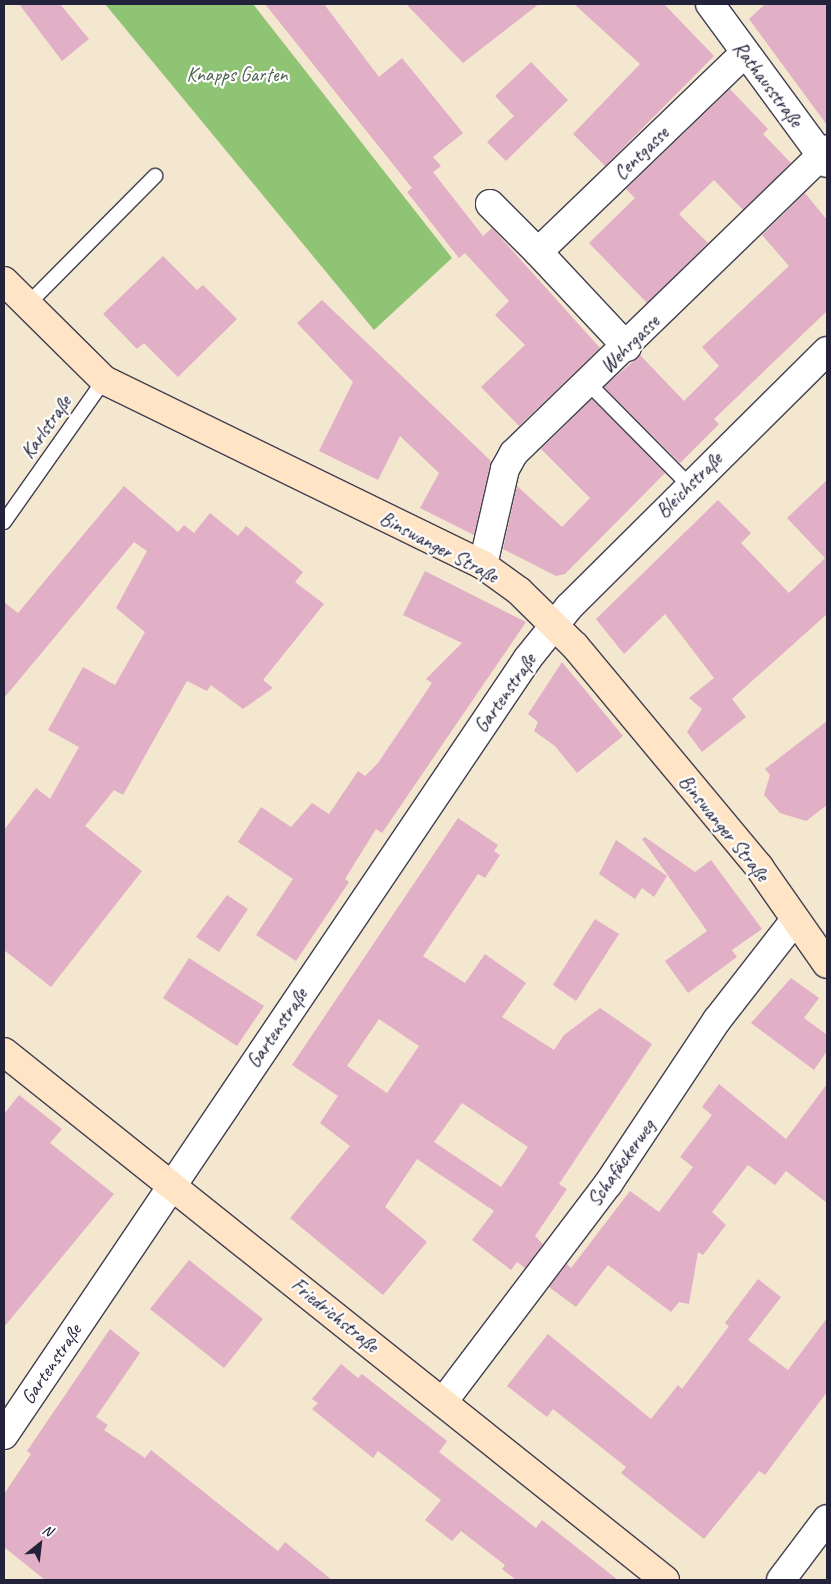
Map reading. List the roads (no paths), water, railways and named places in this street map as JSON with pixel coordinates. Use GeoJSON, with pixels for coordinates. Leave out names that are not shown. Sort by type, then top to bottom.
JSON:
{"type":"FeatureCollection","features":[{"type":"Feature","properties":{"kind":"main road","name":"Binswanger Straße"},"geometry":{"type":"LineString","coordinates":[[4,281],[104,380],[483,565],[555,623],[759,867],[794,921],[827,964]]}},
{"type":"Feature","properties":{"kind":"main road","name":"Friedrichstraße"},"geometry":{"type":"LineString","coordinates":[[4,1052],[665,1580]]}},
{"type":"Feature","properties":{"kind":"street","name":"Rathausstraße"},"geometry":{"type":"LineString","coordinates":[[710,4],[744,54],[825,156]]}},
{"type":"Feature","properties":{"kind":"street","name":"Centgasse"},"geometry":{"type":"LineString","coordinates":[[538,252],[744,54]]}},
{"type":"Feature","properties":{"kind":"street","name":"Wehrgasse"},"geometry":{"type":"LineString","coordinates":[[483,565],[508,462],[825,156]]}},
{"type":"Feature","properties":{"kind":"street"},"geometry":{"type":"LineString","coordinates":[[490,204],[627,347]]}},
{"type":"Feature","properties":{"kind":"street","name":"Bleichstraße"},"geometry":{"type":"LineString","coordinates":[[555,623],[689,484],[827,350]]}},
{"type":"Feature","properties":{"kind":"street","name":"Gartenstraße"},"geometry":{"type":"LineString","coordinates":[[4,1435],[171,1184],[555,623]]}},
{"type":"Feature","properties":{"kind":"street","name":"Schafäckerweg"},"geometry":{"type":"LineString","coordinates":[[443,1402],[608,1184],[717,1020],[794,921]]}},
{"type":"Feature","properties":{"kind":"street"},"geometry":{"type":"LineString","coordinates":[[781,1580],[827,1519]]}},
{"type":"Feature","properties":{"kind":"lane"},"geometry":{"type":"LineString","coordinates":[[27,305],[155,176]]}},
{"type":"Feature","properties":{"kind":"lane","name":"Karlstraße"},"geometry":{"type":"LineString","coordinates":[[4,522],[104,380]]}},
{"type":"Feature","properties":{"kind":"lane"},"geometry":{"type":"LineString","coordinates":[[589,384],[689,484]]}},
{"type":"Feature","properties":{"kind":"park label","name":"Knapps Garten"},"geometry":{"type":"Point","coordinates":[237,74]}}]}
